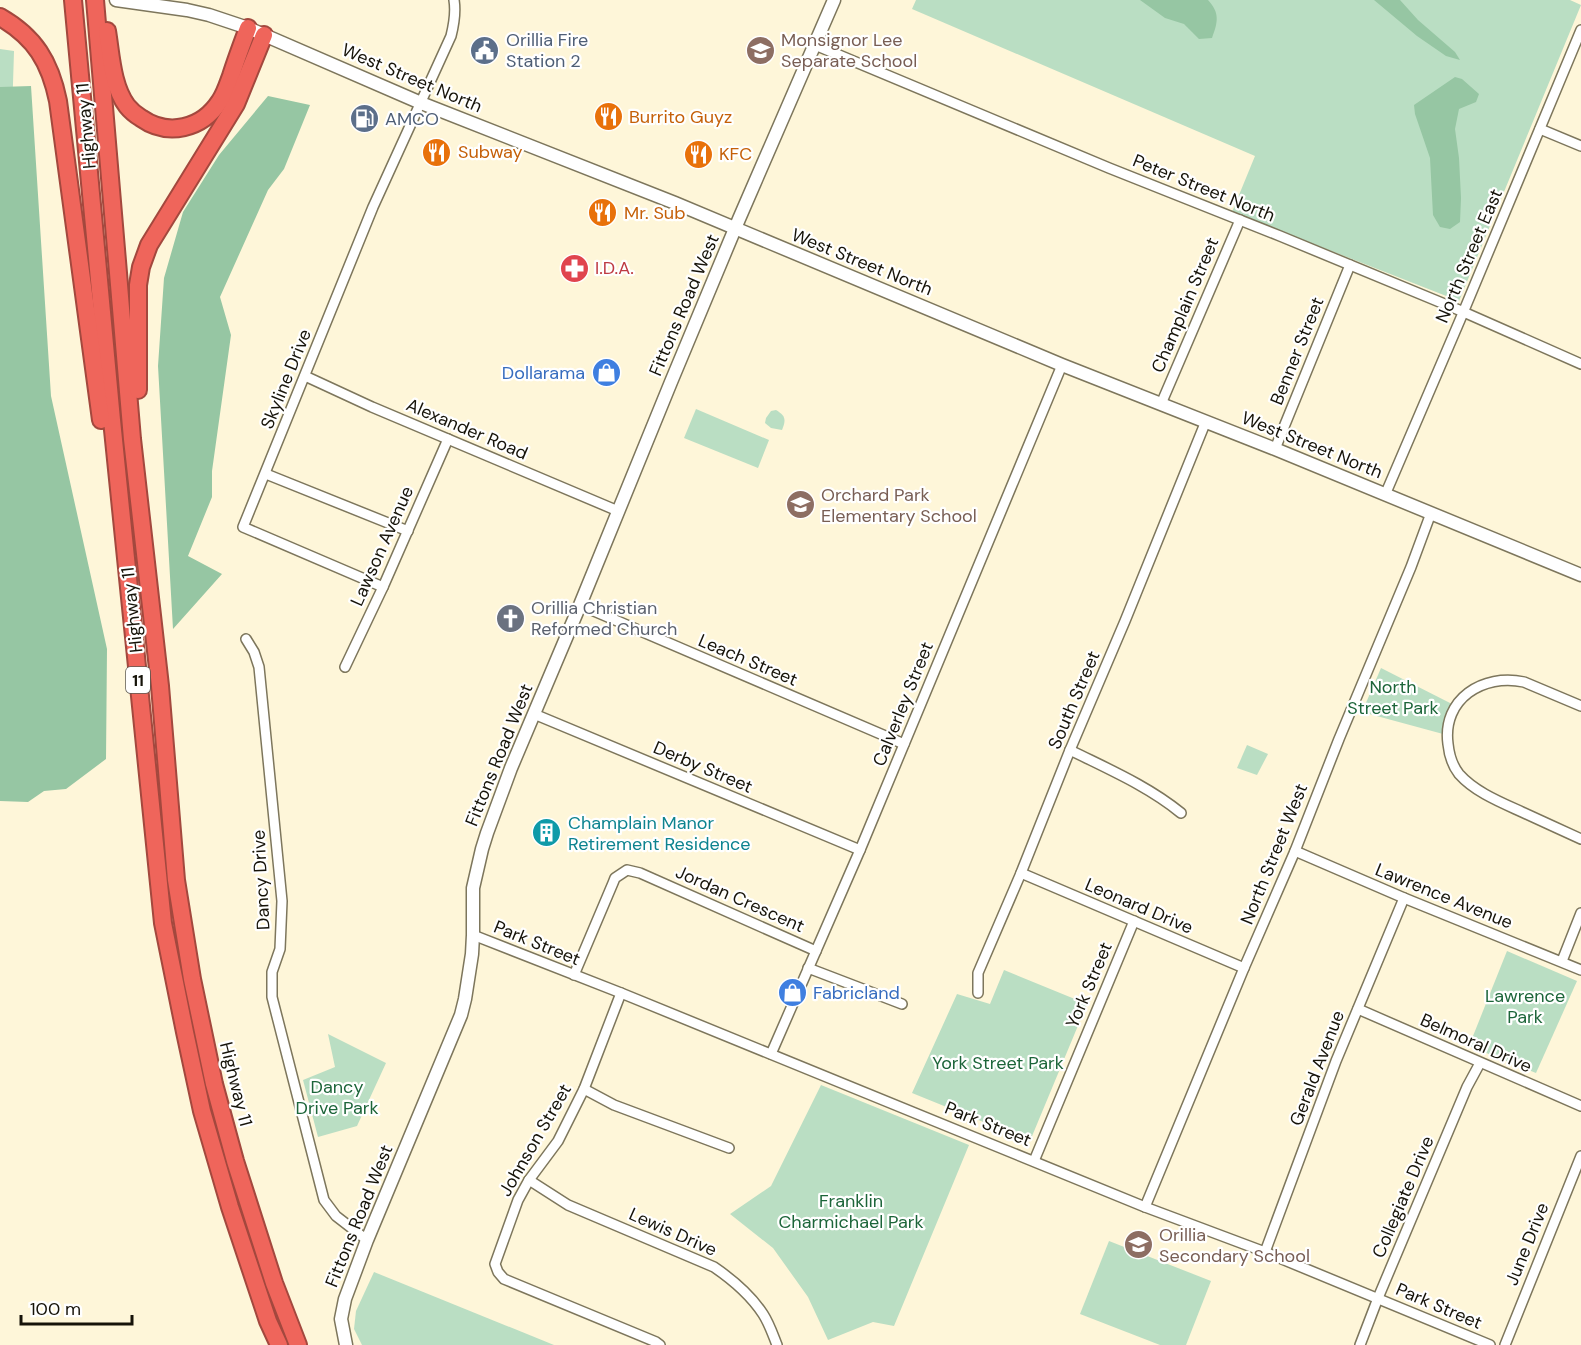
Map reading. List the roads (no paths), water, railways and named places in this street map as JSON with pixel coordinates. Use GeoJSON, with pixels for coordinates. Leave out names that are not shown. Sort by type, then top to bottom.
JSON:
{"type":"FeatureCollection","features":[{"type":"Feature","properties":{"kind":"highway","name":"Highway 11"},"geometry":{"type":"LineString","coordinates":[[74,0],[118,485],[163,923],[202,1111],[230,1207],[268,1321],[279,1345]]}},
{"type":"Feature","properties":{"kind":"highway","name":"Highway 11"},"geometry":{"type":"LineString","coordinates":[[95,0],[132,439],[160,686],[176,880],[192,979],[214,1083],[235,1161],[274,1283],[298,1345]]}},
{"type":"Feature","properties":{"kind":"highway"},"geometry":{"type":"LineString","coordinates":[[102,0],[114,73],[121,94],[127,106],[140,117],[165,129],[186,128],[198,123],[220,101],[248,28]]}},
{"type":"Feature","properties":{"kind":"highway"},"geometry":{"type":"LineString","coordinates":[[0,17],[30,39],[42,54],[55,86],[62,124],[104,446],[118,485]]}},
{"type":"Feature","properties":{"kind":"highway"},"geometry":{"type":"LineString","coordinates":[[132,439],[138,419],[138,285],[141,267],[149,245],[236,104],[264,35]]}},
{"type":"Feature","properties":{"kind":"main road","name":"Fittons Road West"},"geometry":{"type":"LineString","coordinates":[[346,1345],[341,1319],[343,1305],[367,1240],[461,1015],[473,935],[473,888],[482,849],[511,768],[735,230],[834,0]]}},
{"type":"Feature","properties":{"kind":"main road","name":"West Street North"},"geometry":{"type":"LineString","coordinates":[[120,1],[187,10],[248,28],[421,103],[675,203],[1062,365],[1206,421],[1581,575]]}},
{"type":"Feature","properties":{"kind":"street","name":"Skyline Drive"},"geometry":{"type":"LineString","coordinates":[[383,587],[243,527],[374,207],[451,36],[455,16],[454,0]]}},
{"type":"Feature","properties":{"kind":"street","name":"North Street East"},"geometry":{"type":"LineString","coordinates":[[1385,495],[1581,30]]}},
{"type":"Feature","properties":{"kind":"street","name":"Peter Street North"},"geometry":{"type":"LineString","coordinates":[[815,45],[1463,312],[1581,364]]}},
{"type":"Feature","properties":{"kind":"street"},"geometry":{"type":"LineString","coordinates":[[1540,129],[1581,146]]}},
{"type":"Feature","properties":{"kind":"street","name":"Champlain Street"},"geometry":{"type":"LineString","coordinates":[[1161,404],[1240,220]]}},
{"type":"Feature","properties":{"kind":"street","name":"Benner Street"},"geometry":{"type":"LineString","coordinates":[[1275,449],[1350,265]]}},
{"type":"Feature","properties":{"kind":"street","name":"Calverley Street"},"geometry":{"type":"LineString","coordinates":[[771,1054],[860,850],[1062,365]]}},
{"type":"Feature","properties":{"kind":"street","name":"Alexander Road"},"geometry":{"type":"LineString","coordinates":[[305,376],[372,407],[618,511]]}},
{"type":"Feature","properties":{"kind":"street","name":"South Street"},"geometry":{"type":"LineString","coordinates":[[978,993],[978,974],[1206,421]]}},
{"type":"Feature","properties":{"kind":"street","name":"Lawson Avenue"},"geometry":{"type":"LineString","coordinates":[[345,667],[448,439]]}},
{"type":"Feature","properties":{"kind":"street"},"geometry":{"type":"LineString","coordinates":[[266,474],[408,531]]}},
{"type":"Feature","properties":{"kind":"street","name":"North Street West"},"geometry":{"type":"LineString","coordinates":[[1145,1207],[1295,851],[1339,739],[1412,567],[1431,513]]}},
{"type":"Feature","properties":{"kind":"street","name":"Leach Street"},"geometry":{"type":"LineString","coordinates":[[580,605],[904,744]]}},
{"type":"Feature","properties":{"kind":"street","name":"Dancy Drive"},"geometry":{"type":"LineString","coordinates":[[246,639],[259,667],[282,901],[280,949],[272,972],[272,997],[324,1200],[336,1216],[367,1240]]}},
{"type":"Feature","properties":{"kind":"street"},"geometry":{"type":"LineString","coordinates":[[1581,706],[1524,682],[1514,680],[1491,682],[1463,697],[1456,706],[1448,725],[1447,737],[1451,759],[1457,772],[1466,781],[1499,801],[1581,839]]}},
{"type":"Feature","properties":{"kind":"street","name":"Derby Street"},"geometry":{"type":"LineString","coordinates":[[534,714],[860,850]]}},
{"type":"Feature","properties":{"kind":"street"},"geometry":{"type":"LineString","coordinates":[[1070,750],[1125,777],[1181,813]]}},
{"type":"Feature","properties":{"kind":"street","name":"Lawrence Avenue"},"geometry":{"type":"LineString","coordinates":[[1295,851],[1581,970]]}},
{"type":"Feature","properties":{"kind":"street","name":"Jordan Crescent"},"geometry":{"type":"LineString","coordinates":[[574,975],[615,878],[627,870],[640,873],[816,951]]}},
{"type":"Feature","properties":{"kind":"street","name":"Leonard Drive"},"geometry":{"type":"LineString","coordinates":[[1021,873],[1244,968]]}},
{"type":"Feature","properties":{"kind":"street","name":"Gerald Avenue"},"geometry":{"type":"LineString","coordinates":[[1265,1252],[1336,1061],[1404,898]]}},
{"type":"Feature","properties":{"kind":"street"},"geometry":{"type":"LineString","coordinates":[[1562,962],[1581,913]]}},
{"type":"Feature","properties":{"kind":"street","name":"York Street"},"geometry":{"type":"LineString","coordinates":[[1034,1161],[1134,921]]}},
{"type":"Feature","properties":{"kind":"street","name":"Park Street"},"geometry":{"type":"LineString","coordinates":[[473,935],[1145,1207],[1265,1252],[1490,1345]]}},
{"type":"Feature","properties":{"kind":"street"},"geometry":{"type":"LineString","coordinates":[[808,968],[902,1004]]}},
{"type":"Feature","properties":{"kind":"street","name":"Johnson Street"},"geometry":{"type":"LineString","coordinates":[[621,993],[584,1089],[558,1142],[529,1180],[518,1200],[495,1264],[504,1279],[660,1345]]}},
{"type":"Feature","properties":{"kind":"street","name":"Belmoral Drive"},"geometry":{"type":"LineString","coordinates":[[1358,1009],[1581,1106]]}},
{"type":"Feature","properties":{"kind":"street","name":"Collegiate Drive"},"geometry":{"type":"LineString","coordinates":[[1360,1345],[1467,1087],[1480,1063]]}},
{"type":"Feature","properties":{"kind":"street"},"geometry":{"type":"LineString","coordinates":[[584,1089],[614,1105],[729,1148]]}},
{"type":"Feature","properties":{"kind":"street","name":"June Drive"},"geometry":{"type":"LineString","coordinates":[[1504,1345],[1581,1156]]}},
{"type":"Feature","properties":{"kind":"street","name":"Lewis Drive"},"geometry":{"type":"LineString","coordinates":[[529,1180],[568,1205],[714,1267],[751,1297],[764,1316],[777,1345]]}},
{"type":"Feature","properties":{"kind":"place","name":"Orillia Fire Station 2"},"geometry":{"type":"Point","coordinates":[485,50]}},
{"type":"Feature","properties":{"kind":"place","name":"Monsignor Lee Separate School"},"geometry":{"type":"Point","coordinates":[760,50]}},
{"type":"Feature","properties":{"kind":"place","name":"Burrito Guyz"},"geometry":{"type":"Point","coordinates":[608,117]}},
{"type":"Feature","properties":{"kind":"place","name":"AMCO"},"geometry":{"type":"Point","coordinates":[364,119]}},
{"type":"Feature","properties":{"kind":"place","name":"Subway"},"geometry":{"type":"Point","coordinates":[437,152]}},
{"type":"Feature","properties":{"kind":"place","name":"KFC"},"geometry":{"type":"Point","coordinates":[698,154]}},
{"type":"Feature","properties":{"kind":"place","name":"Mr. Sub"},"geometry":{"type":"Point","coordinates":[603,213]}},
{"type":"Feature","properties":{"kind":"place","name":"I.D.A."},"geometry":{"type":"Point","coordinates":[574,268]}},
{"type":"Feature","properties":{"kind":"place","name":"Dollarama"},"geometry":{"type":"Point","coordinates":[606,373]}},
{"type":"Feature","properties":{"kind":"place","name":"Orchard Park Elementary School"},"geometry":{"type":"Point","coordinates":[800,505]}},
{"type":"Feature","properties":{"kind":"place","name":"Orillia Christian Reformed Church"},"geometry":{"type":"Point","coordinates":[510,618]}},
{"type":"Feature","properties":{"kind":"place","name":"Champlain Manor Retirement Residence"},"geometry":{"type":"Point","coordinates":[547,833]}},
{"type":"Feature","properties":{"kind":"place","name":"Fabricland"},"geometry":{"type":"Point","coordinates":[792,993]}},
{"type":"Feature","properties":{"kind":"place","name":"Orillia Secondary School"},"geometry":{"type":"Point","coordinates":[1138,1245]}},
{"type":"Feature","properties":{"kind":"park label","name":"North Street Park"},"geometry":{"type":"Point","coordinates":[1393,697]}},
{"type":"Feature","properties":{"kind":"park label","name":"Lawrence Park"},"geometry":{"type":"Point","coordinates":[1525,1006]}},
{"type":"Feature","properties":{"kind":"park label","name":"York Street Park"},"geometry":{"type":"Point","coordinates":[998,1063]}},
{"type":"Feature","properties":{"kind":"park label","name":"Dancy Drive Park"},"geometry":{"type":"Point","coordinates":[337,1097]}},
{"type":"Feature","properties":{"kind":"park label","name":"Franklin Charmichael Park"},"geometry":{"type":"Point","coordinates":[851,1211]}}]}
